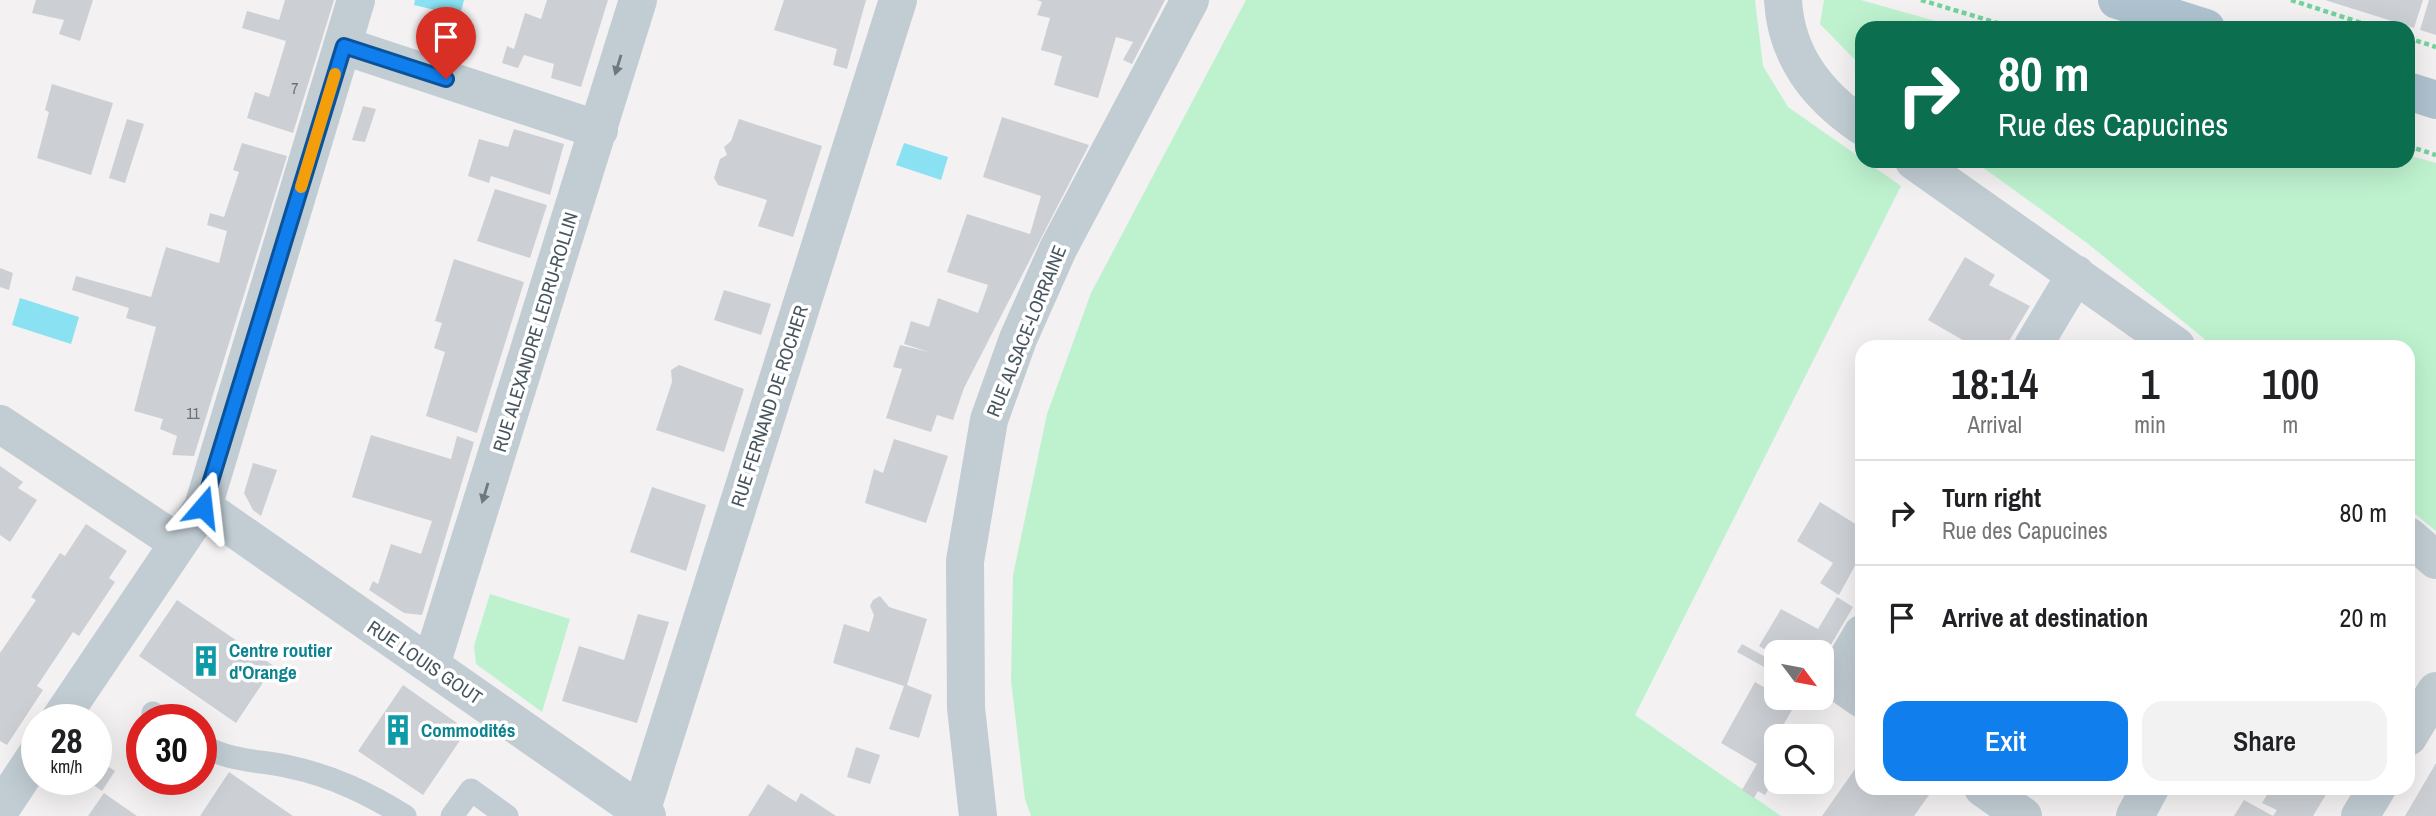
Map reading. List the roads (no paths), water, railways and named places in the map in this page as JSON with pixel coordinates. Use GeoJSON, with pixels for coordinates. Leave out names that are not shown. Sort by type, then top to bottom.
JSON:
{"type":"FeatureCollection","features":[{"type":"Feature","properties":{"kind":"main road"},"geometry":{"type":"LineString","coordinates":[[2117,0],[2184,21]]}},
{"type":"Feature","properties":{"kind":"main road"},"geometry":{"type":"LineString","coordinates":[[2415,93],[2436,100]]}},
{"type":"Feature","properties":{"kind":"street"},"geometry":{"type":"LineString","coordinates":[[70,704],[203,507],[356,0]]}},
{"type":"Feature","properties":{"kind":"street","name":"RUE ALEXANDRE LEDRU-ROLLIN"},"geometry":{"type":"LineString","coordinates":[[431,665],[638,0]]}},
{"type":"Feature","properties":{"kind":"street","name":"RUE FERNAND DE ROCHER"},"geometry":{"type":"LineString","coordinates":[[644,814],[898,0]]}},
{"type":"Feature","properties":{"kind":"street","name":"RUE ALSACE-LORRAINE"},"geometry":{"type":"LineString","coordinates":[[978,816],[966,708],[965,561],[989,420],[1018,339],[1058,249],[1190,0]]}},
{"type":"Feature","properties":{"kind":"street"},"geometry":{"type":"LineString","coordinates":[[1783,0],[1784,29],[1807,76],[1855,121]]}},
{"type":"Feature","properties":{"kind":"street"},"geometry":{"type":"LineString","coordinates":[[344,46],[599,130]]}},
{"type":"Feature","properties":{"kind":"street"},"geometry":{"type":"LineString","coordinates":[[1923,168],[2168,340]]}},
{"type":"Feature","properties":{"kind":"street"},"geometry":{"type":"LineString","coordinates":[[2037,340],[2076,274]]}},
{"type":"Feature","properties":{"kind":"street"},"geometry":{"type":"LineString","coordinates":[[0,424],[177,542]]}},
{"type":"Feature","properties":{"kind":"street","name":"RUE LOUIS GOUT"},"geometry":{"type":"LineString","coordinates":[[203,507],[644,814]]}},
{"type":"Feature","properties":{"kind":"street"},"geometry":{"type":"LineString","coordinates":[[2415,542],[2436,560]]}},
{"type":"Feature","properties":{"kind":"street"},"geometry":{"type":"LineString","coordinates":[[1855,647],[1835,680],[1855,694]]}},
{"type":"Feature","properties":{"kind":"street"},"geometry":{"type":"LineString","coordinates":[[2415,726],[2436,691]]}},
{"type":"Feature","properties":{"kind":"street"},"geometry":{"type":"LineString","coordinates":[[0,809],[21,778]]}},
{"type":"Feature","properties":{"kind":"street"},"geometry":{"type":"LineString","coordinates":[[2135,816],[2146,795]]}},
{"type":"Feature","properties":{"kind":"street"},"geometry":{"type":"LineString","coordinates":[[2360,816],[2373,795]]}},
{"type":"Feature","properties":{"kind":"lane"},"geometry":{"type":"LineString","coordinates":[[217,755],[292,767],[362,789],[405,816]]}},
{"type":"Feature","properties":{"kind":"lane"},"geometry":{"type":"LineString","coordinates":[[452,816],[471,790],[507,816]]}},
{"type":"Feature","properties":{"kind":"water"},"geometry":{"type":"Polygon","coordinates":[[[415,0],[464,0],[460,16],[414,5],[415,0]]]}},
{"type":"Feature","properties":{"kind":"water"},"geometry":{"type":"Polygon","coordinates":[[[904,143],[948,157],[941,180],[896,165],[904,143]]]}},
{"type":"Feature","properties":{"kind":"water"},"geometry":{"type":"Polygon","coordinates":[[[20,298],[79,317],[71,344],[12,325],[20,298]]]}},
{"type":"Feature","properties":{"kind":"place","name":"Centre routier d'Orange"},"geometry":{"type":"Point","coordinates":[206,661]}},
{"type":"Feature","properties":{"kind":"place","name":"Commodités"},"geometry":{"type":"Point","coordinates":[398,730]}}]}
